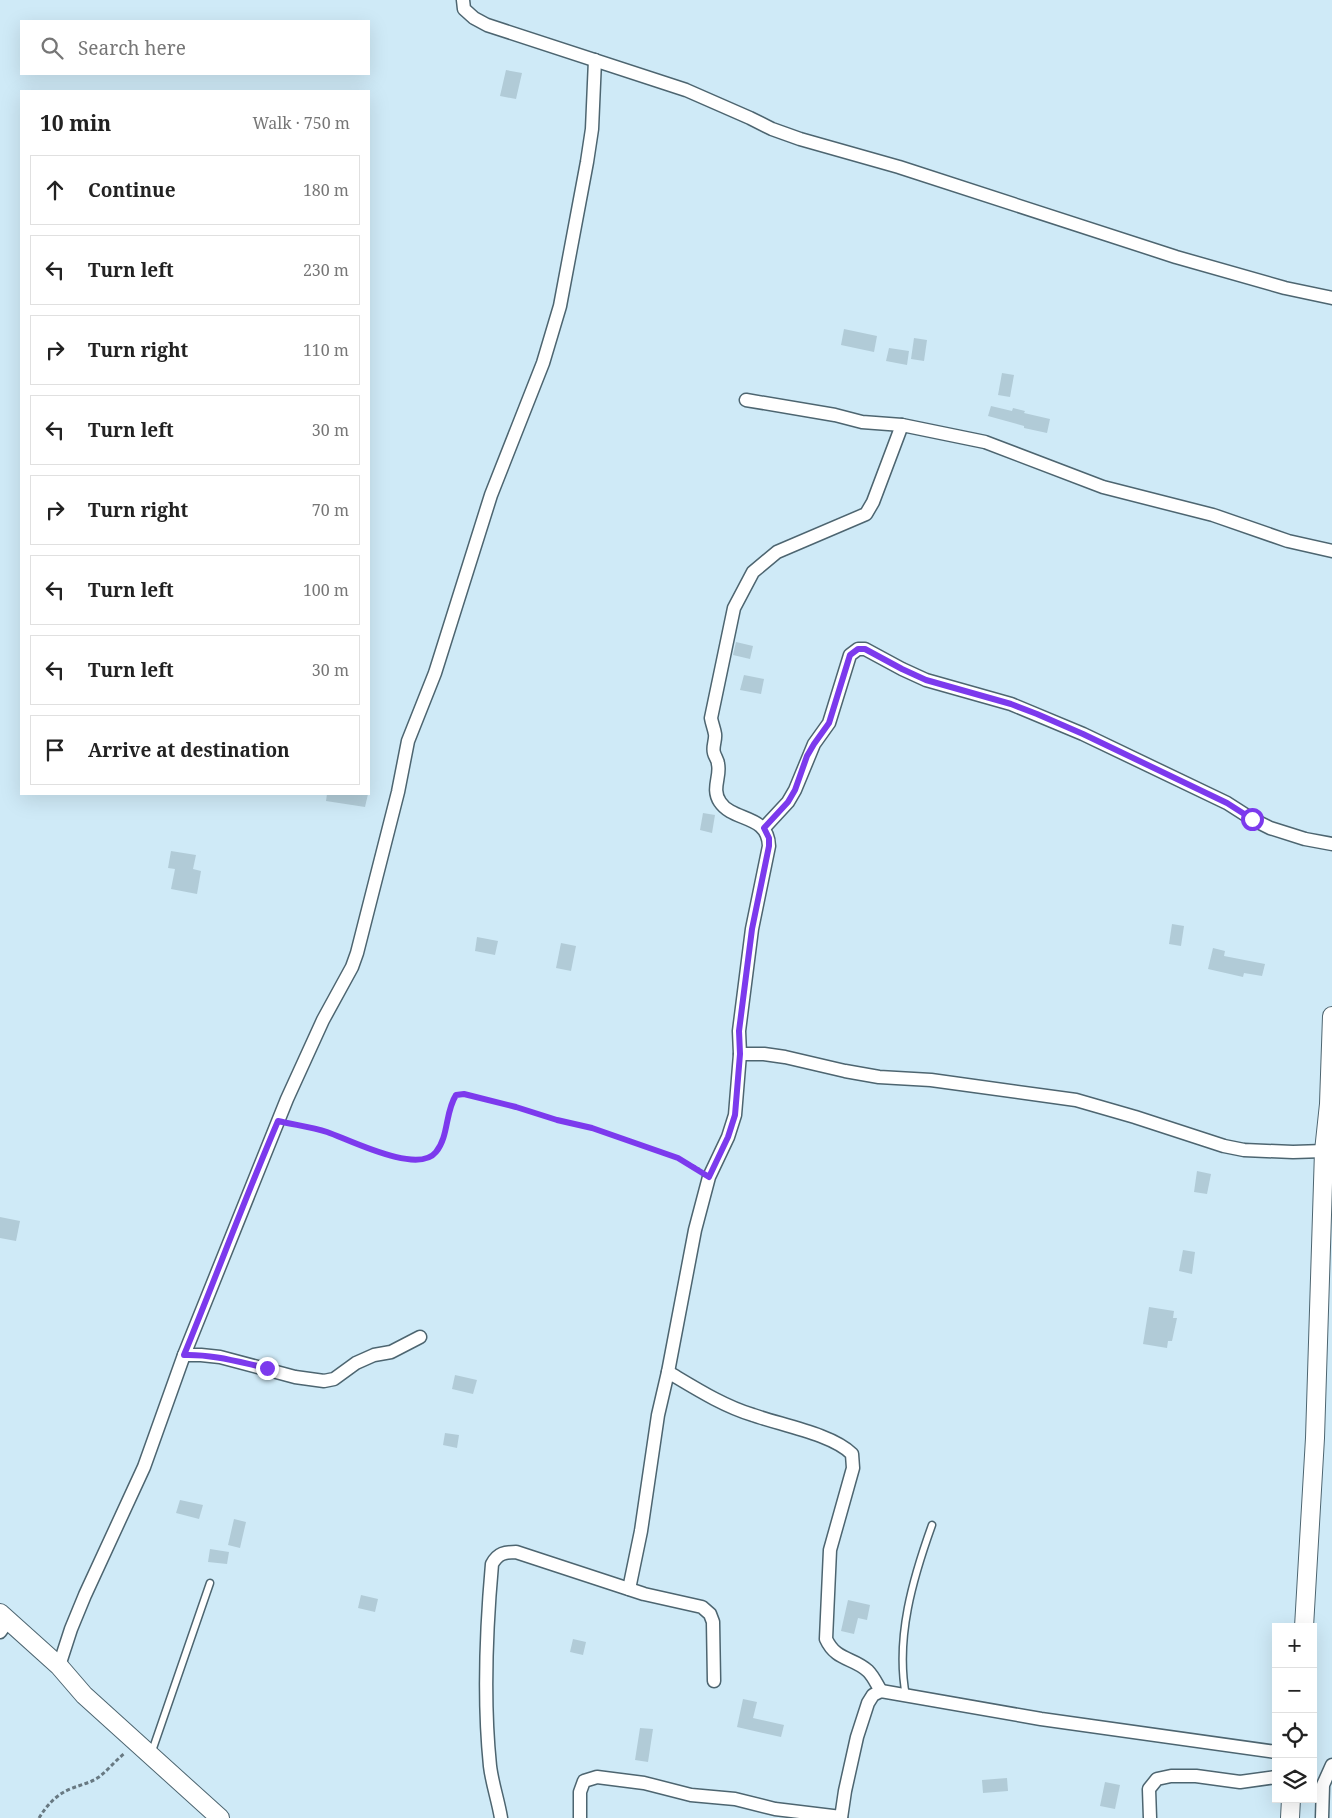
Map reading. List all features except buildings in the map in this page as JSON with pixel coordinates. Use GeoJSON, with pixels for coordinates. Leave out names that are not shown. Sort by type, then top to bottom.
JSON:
{"type":"FeatureCollection","features":[{"type":"Feature","properties":{"kind":"main road"},"geometry":{"type":"LineString","coordinates":[[1304,1623],[1314,1438],[1324,1151],[1330,1106],[1332,1016]]}},
{"type":"Feature","properties":{"kind":"main road"},"geometry":{"type":"LineString","coordinates":[[3,1622],[59,1666],[84,1695],[220,1818]]}},
{"type":"Feature","properties":{"kind":"main road"},"geometry":{"type":"LineString","coordinates":[[1290,1818],[1291,1803]]}},
{"type":"Feature","properties":{"kind":"street"},"geometry":{"type":"LineString","coordinates":[[463,0],[464,9],[487,26],[686,90],[742,114],[772,130],[899,167],[1176,258],[1285,288],[1332,298]]}},
{"type":"Feature","properties":{"kind":"street"},"geometry":{"type":"LineString","coordinates":[[59,1666],[85,1595],[144,1467],[184,1355],[252,1183],[323,1020],[357,953],[398,792],[408,741],[435,673],[491,495],[543,362],[555,325],[592,129],[595,60]]}},
{"type":"Feature","properties":{"kind":"street"},"geometry":{"type":"LineString","coordinates":[[746,400],[835,415],[862,422],[902,425],[985,442],[1103,487],[1213,515],[1288,541],[1332,551]]}},
{"type":"Feature","properties":{"kind":"street"},"geometry":{"type":"LineString","coordinates":[[628,1589],[640,1531],[658,1415],[695,1230],[709,1177],[728,1137],[735,1115],[740,1054],[739,1031],[752,929],[769,846],[769,838],[764,828],[724,806],[719,801],[716,793],[719,768],[714,752],[715,734],[711,718],[734,608],[753,572],[777,552],[866,514],[873,502],[902,425]]}},
{"type":"Feature","properties":{"kind":"street"},"geometry":{"type":"LineString","coordinates":[[764,828],[775,818],[791,796],[802,774],[807,756],[829,723],[850,655],[858,649],[865,649],[926,680],[1011,704],[1083,734],[1227,803],[1270,828],[1306,839],[1332,844]]}},
{"type":"Feature","properties":{"kind":"street"},"geometry":{"type":"LineString","coordinates":[[740,1054],[764,1054],[785,1057],[879,1077],[931,1080],[1076,1100],[1224,1146],[1244,1150],[1324,1151]]}},
{"type":"Feature","properties":{"kind":"street"},"geometry":{"type":"LineString","coordinates":[[184,1355],[201,1354],[296,1377],[324,1381],[334,1379],[356,1363],[374,1355],[391,1352],[420,1337]]}},
{"type":"Feature","properties":{"kind":"street"},"geometry":{"type":"LineString","coordinates":[[668,1372],[699,1391],[751,1415],[794,1427],[844,1446],[852,1454],[853,1468],[830,1550],[826,1639],[830,1648],[836,1654],[860,1665],[869,1672],[881,1691]]}},
{"type":"Feature","properties":{"kind":"street"},"geometry":{"type":"LineString","coordinates":[[501,1818],[490,1768],[485,1661],[492,1564],[502,1553],[516,1552],[628,1589],[702,1607],[707,1610],[713,1622],[714,1681]]}},
{"type":"Feature","properties":{"kind":"street"},"geometry":{"type":"LineString","coordinates":[[580,1818],[580,1792],[584,1782],[597,1777],[644,1783],[691,1795],[735,1799],[775,1809],[841,1818],[857,1737],[868,1703],[873,1695],[881,1691],[1041,1719],[1272,1751]]}},
{"type":"Feature","properties":{"kind":"street"},"geometry":{"type":"LineString","coordinates":[[1322,1818],[1323,1785],[1332,1765]]}},
{"type":"Feature","properties":{"kind":"street"},"geometry":{"type":"LineString","coordinates":[[1150,1818],[1149,1789],[1157,1779],[1171,1776],[1196,1776],[1240,1782],[1272,1778]]}},
{"type":"Feature","properties":{"kind":"lane"},"geometry":{"type":"LineString","coordinates":[[906,1696],[902,1679],[902,1662],[908,1602],[932,1525]]}},
{"type":"Feature","properties":{"kind":"lane"},"geometry":{"type":"LineString","coordinates":[[150,1755],[210,1583]]}},
{"type":"Feature","properties":{"kind":"path"},"geometry":{"type":"LineString","coordinates":[[278,1121],[326,1132],[388,1155],[417,1160],[430,1159],[441,1143],[452,1102],[456,1095],[464,1094],[592,1128],[678,1158],[709,1177]]}},
{"type":"Feature","properties":{"kind":"path"},"geometry":{"type":"LineString","coordinates":[[39,1818],[46,1807],[58,1795],[71,1788],[87,1784],[101,1776],[137,1743]]}},
{"type":"Feature","properties":{"kind":"route"},"geometry":{"type":"LineString","coordinates":[[267,1368],[201,1354],[184,1355],[278,1121],[326,1132],[388,1155],[417,1160],[430,1159],[441,1143],[452,1102],[456,1095],[464,1094],[592,1128],[678,1158],[709,1177],[728,1137],[735,1115],[740,1054],[739,1031],[752,929],[769,846],[769,838],[764,828],[775,818],[795,790],[807,756],[829,723],[850,655],[858,649],[873,652],[926,680],[1011,704],[1037,714],[1227,803],[1252,819]]}}]}
